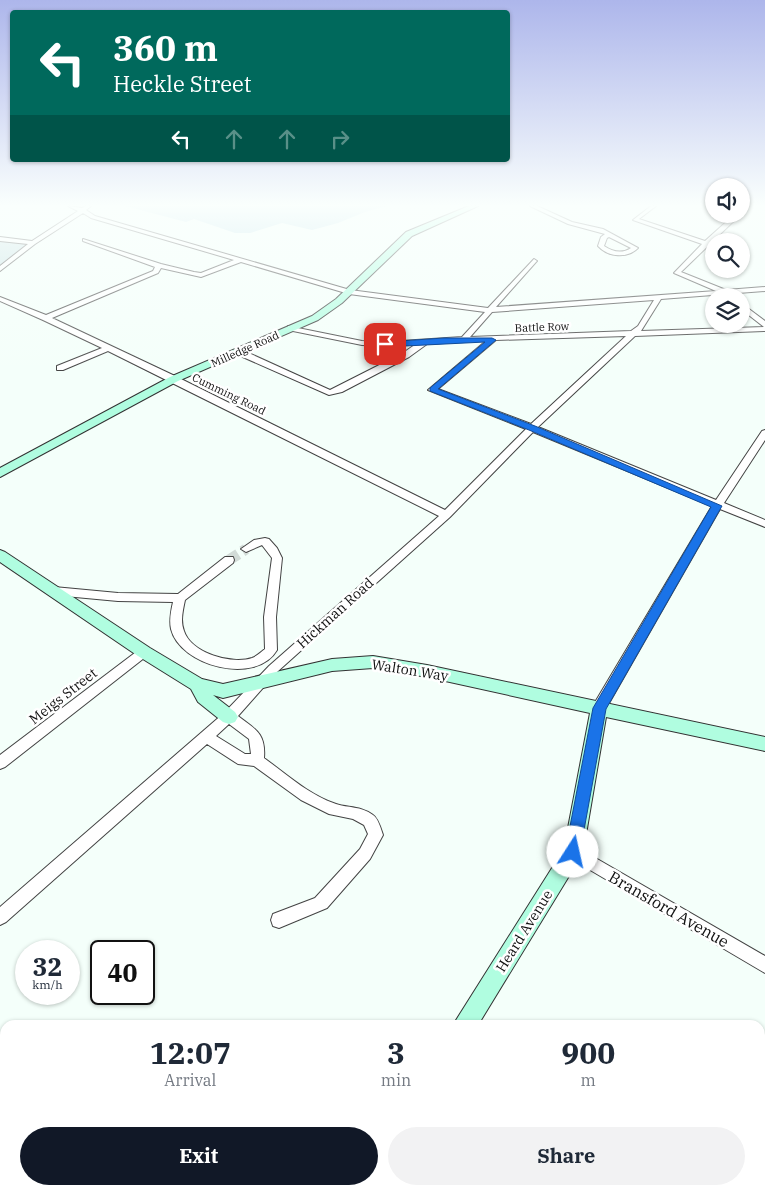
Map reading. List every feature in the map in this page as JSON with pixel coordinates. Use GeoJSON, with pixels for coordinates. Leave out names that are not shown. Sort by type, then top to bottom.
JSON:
{"type":"FeatureCollection","features":[{"type":"Feature","properties":{"kind":"street"},"geometry":{"type":"LineString","coordinates":[[147,262],[201,275],[236,262]]}},
{"type":"Feature","properties":{"kind":"street"},"geometry":{"type":"LineString","coordinates":[[247,262],[349,292],[488,310],[705,295]]}},
{"type":"Feature","properties":{"kind":"street","name":"Milledge Road"},"geometry":{"type":"LineString","coordinates":[[0,473],[174,380],[316,318],[331,308],[380,262]]}},
{"type":"Feature","properties":{"kind":"street"},"geometry":{"type":"LineString","coordinates":[[464,340],[488,310],[532,262]]}},
{"type":"Feature","properties":{"kind":"street"},"geometry":{"type":"LineString","coordinates":[[688,262],[677,273],[713,288]]}},
{"type":"Feature","properties":{"kind":"street"},"geometry":{"type":"LineString","coordinates":[[46,318],[156,272],[159,266]]}},
{"type":"Feature","properties":{"kind":"street"},"geometry":{"type":"LineString","coordinates":[[750,291],[765,289]]}},
{"type":"Feature","properties":{"kind":"street","name":"Hickman Road"},"geometry":{"type":"LineString","coordinates":[[0,918],[229,717],[273,669],[446,515],[532,428],[632,334],[642,327],[658,298]]}},
{"type":"Feature","properties":{"kind":"street","name":"Cumming Road"},"geometry":{"type":"LineString","coordinates":[[0,299],[46,318],[108,348],[446,515]]}},
{"type":"Feature","properties":{"kind":"street"},"geometry":{"type":"LineString","coordinates":[[750,313],[765,327]]}},
{"type":"Feature","properties":{"kind":"street","name":"Battle Row"},"geometry":{"type":"LineString","coordinates":[[291,328],[362,343],[385,344],[765,327]]}},
{"type":"Feature","properties":{"kind":"street"},"geometry":{"type":"LineString","coordinates":[[492,340],[432,390],[532,428],[717,506],[765,524]]}},
{"type":"Feature","properties":{"kind":"street"},"geometry":{"type":"LineString","coordinates":[[239,352],[328,393],[339,390],[406,355],[425,341]]}},
{"type":"Feature","properties":{"kind":"street"},"geometry":{"type":"LineString","coordinates":[[60,368],[108,348]]}},
{"type":"Feature","properties":{"kind":"street","name":"Heard Avenue"},"geometry":{"type":"LineString","coordinates":[[468,1020],[573,852],[599,708],[717,506],[765,434]]}},
{"type":"Feature","properties":{"kind":"street"},"geometry":{"type":"LineString","coordinates":[[229,560],[180,598],[176,613],[178,632],[187,649],[207,658],[232,664],[252,662],[264,657],[271,650],[270,617],[277,558],[265,541],[258,542],[246,550]]}},
{"type":"Feature","properties":{"kind":"street","name":"Walton Way"},"geometry":{"type":"LineString","coordinates":[[0,555],[144,652],[197,684],[222,690],[332,665],[373,662],[427,671],[765,744]]}},
{"type":"Feature","properties":{"kind":"street"},"geometry":{"type":"LineString","coordinates":[[54,591],[118,597],[180,598]]}},
{"type":"Feature","properties":{"kind":"street","name":"Meigs Street"},"geometry":{"type":"LineString","coordinates":[[0,763],[144,652]]}},
{"type":"Feature","properties":{"kind":"street"},"geometry":{"type":"LineString","coordinates":[[264,657],[273,669]]}},
{"type":"Feature","properties":{"kind":"street"},"geometry":{"type":"LineString","coordinates":[[197,684],[204,698],[256,736],[257,760]]}},
{"type":"Feature","properties":{"kind":"street"},"geometry":{"type":"LineString","coordinates":[[206,737],[243,760],[257,760],[306,796],[334,810],[355,813],[369,820],[376,835],[365,854],[321,903],[279,920]]}},
{"type":"Feature","properties":{"kind":"street","name":"Bransford Avenue"},"geometry":{"type":"LineString","coordinates":[[573,852],[765,965]]}},
{"type":"Feature","properties":{"kind":"tunnel"},"geometry":{"type":"LineString","coordinates":[[229,560],[246,549]]}},
{"type":"Feature","properties":{"kind":"route"},"geometry":{"type":"LineString","coordinates":[[385,344],[444,340],[492,340],[432,390],[532,428],[717,506],[599,708],[573,852]]}}]}
